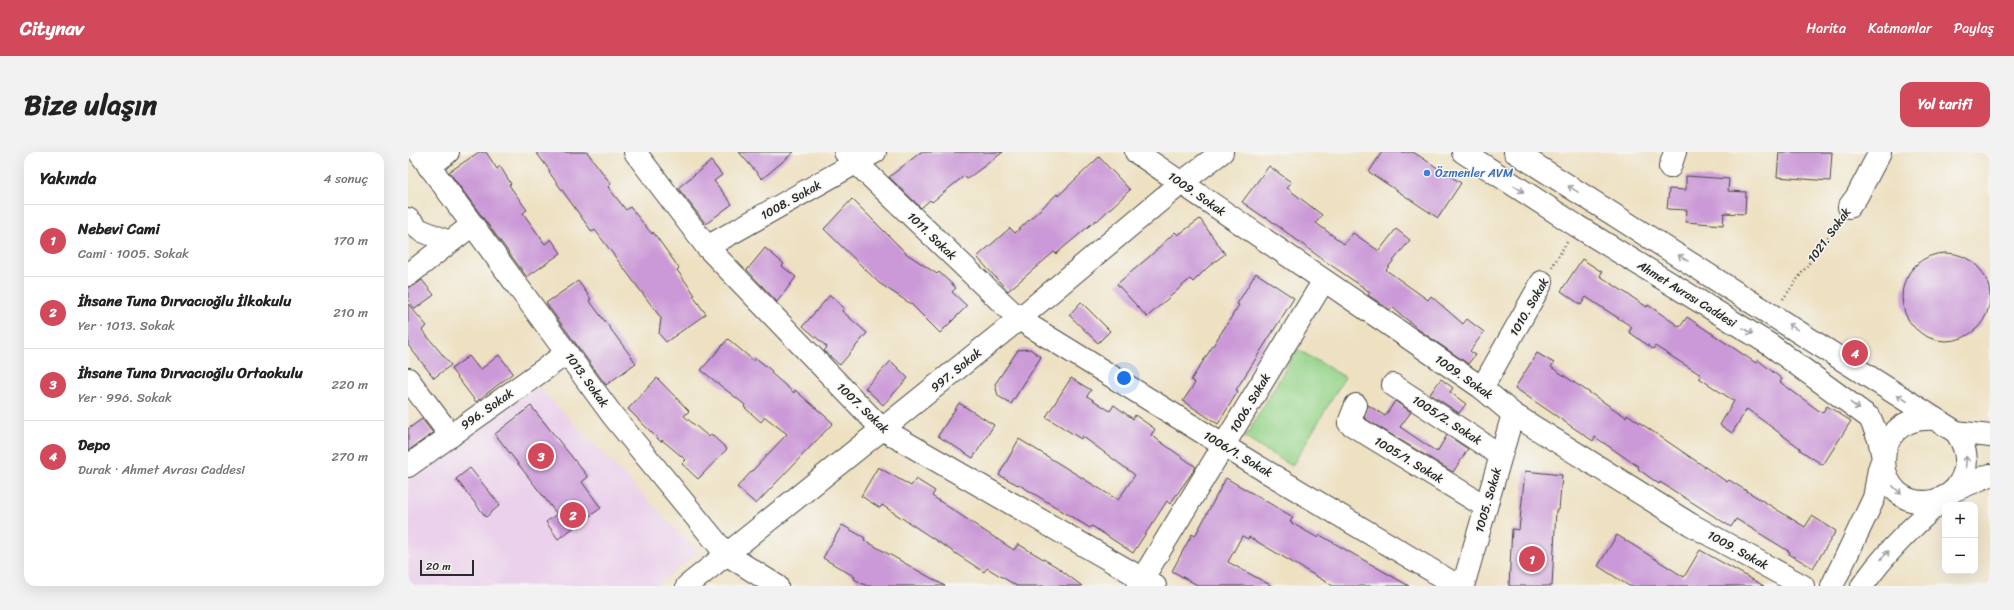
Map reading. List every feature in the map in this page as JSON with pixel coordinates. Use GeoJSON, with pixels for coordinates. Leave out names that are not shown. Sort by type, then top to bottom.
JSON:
{"type":"FeatureCollection","features":[{"type":"Feature","properties":{"kind":"street"},"geometry":{"type":"LineString","coordinates":[[424,159],[448,152]]}},
{"type":"Feature","properties":{"kind":"street","name":"1007. Sokak"},"geometry":{"type":"LineString","coordinates":[[635,152],[707,247],[882,429],[1145,584]]}},
{"type":"Feature","properties":{"kind":"street","name":"1008. Sokak"},"geometry":{"type":"LineString","coordinates":[[707,247],[851,158],[874,152]]}},
{"type":"Feature","properties":{"kind":"street","name":"1009. Sokak"},"geometry":{"type":"LineString","coordinates":[[1136,152],[1323,282],[1482,388],[1513,414],[1690,524],[1803,586]]}},
{"type":"Feature","properties":{"kind":"street","name":"997. Sokak"},"geometry":{"type":"LineString","coordinates":[[687,586],[1019,319],[1181,183],[1222,152]]}},
{"type":"Feature","properties":{"kind":"street","name":"Ahmet Avrası Caddesi"},"geometry":{"type":"LineString","coordinates":[[1463,152],[1577,226],[1769,344],[1870,418],[1879,439],[1884,470],[1888,480],[1896,490],[1915,501],[1927,502],[1938,500],[1952,492],[1959,485],[1965,472],[1967,458],[1963,444],[1956,432],[1946,424],[1935,420],[1836,354],[1515,152]]}},
{"type":"Feature","properties":{"kind":"street","name":"1021. Sokak"},"geometry":{"type":"LineString","coordinates":[[1849,207],[1857,196],[1880,152]]}},
{"type":"Feature","properties":{"kind":"street","name":"1011. Sokak"},"geometry":{"type":"LineString","coordinates":[[851,158],[1019,319]]}},
{"type":"Feature","properties":{"kind":"street","name":"1013. Sokak"},"geometry":{"type":"LineString","coordinates":[[424,159],[613,416],[726,554],[777,586]]}},
{"type":"Feature","properties":{"kind":"street"},"geometry":{"type":"LineString","coordinates":[[408,219],[420,230],[449,242]]}},
{"type":"Feature","properties":{"kind":"street"},"geometry":{"type":"LineString","coordinates":[[408,275],[472,225]]}},
{"type":"Feature","properties":{"kind":"street","name":"1006. Sokak"},"geometry":{"type":"LineString","coordinates":[[1145,584],[1224,446],[1323,282]]}},
{"type":"Feature","properties":{"kind":"street","name":"1010. Sokak"},"geometry":{"type":"LineString","coordinates":[[1482,388],[1542,282]]}},
{"type":"Feature","properties":{"kind":"street","name":"1006/1. Sokak"},"geometry":{"type":"LineString","coordinates":[[1019,319],[1224,446],[1458,586]]}},
{"type":"Feature","properties":{"kind":"street","name":"996. Sokak"},"geometry":{"type":"LineString","coordinates":[[408,466],[567,353]]}},
{"type":"Feature","properties":{"kind":"street"},"geometry":{"type":"LineString","coordinates":[[408,379],[451,436]]}},
{"type":"Feature","properties":{"kind":"street","name":"1005/2. Sokak"},"geometry":{"type":"LineString","coordinates":[[1393,385],[1500,455]]}},
{"type":"Feature","properties":{"kind":"street","name":"1005/1. Sokak"},"geometry":{"type":"LineString","coordinates":[[1356,405],[1349,423],[1486,507]]}},
{"type":"Feature","properties":{"kind":"street","name":"1005. Sokak"},"geometry":{"type":"LineString","coordinates":[[1463,586],[1513,414]]}},
{"type":"Feature","properties":{"kind":"street","name":"Ahmet Avrası Caddesi"},"geometry":{"type":"LineString","coordinates":[[1832,586],[1874,498],[1879,469],[1889,438],[1896,430],[1914,420],[1935,420]]}},
{"type":"Feature","properties":{"kind":"street"},"geometry":{"type":"LineString","coordinates":[[1956,432],[1990,436]]}},
{"type":"Feature","properties":{"kind":"street"},"geometry":{"type":"LineString","coordinates":[[1862,586],[1877,565],[1911,528],[1952,492],[1990,475]]}},
{"type":"Feature","properties":{"kind":"path","name":"1021. Sokak"},"geometry":{"type":"LineString","coordinates":[[1772,314],[1849,207]]}},
{"type":"Feature","properties":{"kind":"path","name":"1010. Sokak"},"geometry":{"type":"LineString","coordinates":[[1542,282],[1577,226]]}},
{"type":"Feature","properties":{"kind":"shaded area"},"geometry":{"type":"Polygon","coordinates":[[[538,386],[698,552],[656,586],[408,586],[408,481],[538,386]]]}},
{"type":"Feature","properties":{"kind":"green space"},"geometry":{"type":"Polygon","coordinates":[[[1297,349],[1345,377],[1292,466],[1245,438],[1297,349]]]}},
{"type":"Feature","properties":{"kind":"building"},"geometry":{"type":"Polygon","coordinates":[[[479,152],[486,152],[497,169],[500,166],[511,184],[509,185],[527,210],[523,213],[545,244],[551,239],[561,253],[527,277],[449,172],[479,152]]]}},
{"type":"Feature","properties":{"kind":"building"},"geometry":{"type":"Polygon","coordinates":[[[536,152],[587,152],[611,184],[608,187],[626,210],[630,207],[652,234],[653,232],[679,268],[677,270],[695,295],[693,296],[706,314],[666,342],[659,334],[661,318],[595,230],[592,232],[536,152]]]}},
{"type":"Feature","properties":{"kind":"building"},"geometry":{"type":"Polygon","coordinates":[[[739,152],[794,152],[762,179],[739,152]]]}},
{"type":"Feature","properties":{"kind":"building"},"geometry":{"type":"Polygon","coordinates":[[[921,152],[1003,152],[967,179],[964,176],[932,202],[930,200],[921,208],[889,177],[921,152]]]}},
{"type":"Feature","properties":{"kind":"building"},"geometry":{"type":"Polygon","coordinates":[[[1382,152],[1413,152],[1461,183],[1438,218],[1369,172],[1382,152]]]}},
{"type":"Feature","properties":{"kind":"building"},"geometry":{"type":"Polygon","coordinates":[[[1779,152],[1832,152],[1830,181],[1777,177],[1779,152]]]}},
{"type":"Feature","properties":{"kind":"building"},"geometry":{"type":"Polygon","coordinates":[[[1099,157],[1130,190],[1097,221],[1096,220],[1056,254],[1054,252],[1008,291],[977,257],[1010,228],[1015,233],[1057,194],[1058,196],[1099,157]]]}},
{"type":"Feature","properties":{"kind":"building"},"geometry":{"type":"Polygon","coordinates":[[[711,161],[722,175],[714,181],[732,204],[706,224],[678,188],[711,161]]]}},
{"type":"Feature","properties":{"kind":"building"},"geometry":{"type":"Polygon","coordinates":[[[1269,166],[1291,182],[1287,188],[1322,215],[1316,223],[1344,244],[1353,233],[1379,251],[1396,229],[1410,240],[1386,270],[1428,300],[1431,296],[1463,324],[1467,319],[1484,332],[1470,351],[1475,355],[1468,364],[1418,329],[1392,307],[1390,310],[1368,295],[1370,292],[1322,259],[1266,217],[1265,218],[1242,202],[1269,166]]]}},
{"type":"Feature","properties":{"kind":"building"},"geometry":{"type":"Polygon","coordinates":[[[1686,176],[1729,179],[1728,191],[1746,192],[1745,214],[1724,213],[1723,225],[1686,222],[1687,210],[1667,209],[1669,189],[1686,190],[1686,176]]]}},
{"type":"Feature","properties":{"kind":"building"},"geometry":{"type":"Polygon","coordinates":[[[852,199],[907,254],[937,274],[939,272],[956,288],[952,292],[967,306],[940,333],[911,304],[879,283],[824,229],[852,199]]]}},
{"type":"Feature","properties":{"kind":"building"},"geometry":{"type":"Polygon","coordinates":[[[1200,219],[1225,254],[1208,267],[1193,282],[1190,279],[1147,317],[1117,284],[1149,257],[1175,232],[1178,235],[1200,219]]]}},
{"type":"Feature","properties":{"kind":"building"},"geometry":{"type":"Polygon","coordinates":[[[765,248],[784,264],[782,266],[796,277],[777,302],[747,270],[765,248]]]}},
{"type":"Feature","properties":{"kind":"building"},"geometry":{"type":"Polygon","coordinates":[[[1946,253],[1963,256],[1977,266],[1987,280],[1990,297],[1987,314],[1977,328],[1963,338],[1946,341],[1929,338],[1915,328],[1905,314],[1902,297],[1905,280],[1915,266],[1929,256],[1946,253]]]}},
{"type":"Feature","properties":{"kind":"building"},"geometry":{"type":"Polygon","coordinates":[[[1582,259],[1602,272],[1600,276],[1647,307],[1648,305],[1680,327],[1687,317],[1756,363],[1758,360],[1782,379],[1780,382],[1822,413],[1827,406],[1851,421],[1823,465],[1800,450],[1800,448],[1747,409],[1732,433],[1720,425],[1734,401],[1699,378],[1701,375],[1655,346],[1653,349],[1629,332],[1632,327],[1586,297],[1581,305],[1561,291],[1582,259]]]}},
{"type":"Feature","properties":{"kind":"building"},"geometry":{"type":"Polygon","coordinates":[[[1256,273],[1294,298],[1236,390],[1238,391],[1218,424],[1183,401],[1195,383],[1191,380],[1239,305],[1237,304],[1256,273]]]}},
{"type":"Feature","properties":{"kind":"building"},"geometry":{"type":"Polygon","coordinates":[[[422,280],[434,295],[415,309],[408,300],[408,287],[415,285],[422,280]]]}},
{"type":"Feature","properties":{"kind":"building"},"geometry":{"type":"Polygon","coordinates":[[[578,281],[591,299],[589,300],[636,363],[606,385],[546,303],[578,281]]]}},
{"type":"Feature","properties":{"kind":"building"},"geometry":{"type":"Polygon","coordinates":[[[830,295],[844,308],[842,311],[867,333],[840,365],[824,351],[827,347],[803,326],[830,295]]]}},
{"type":"Feature","properties":{"kind":"building"},"geometry":{"type":"Polygon","coordinates":[[[1081,302],[1110,331],[1098,343],[1069,315],[1081,302]]]}},
{"type":"Feature","properties":{"kind":"building"},"geometry":{"type":"Polygon","coordinates":[[[408,304],[427,326],[422,330],[451,365],[434,378],[408,345],[408,304]]]}},
{"type":"Feature","properties":{"kind":"building"},"geometry":{"type":"Polygon","coordinates":[[[728,339],[754,361],[756,358],[772,371],[771,373],[794,393],[795,390],[833,423],[756,504],[737,487],[787,434],[765,417],[761,422],[744,407],[745,405],[701,370],[728,339]]]}},
{"type":"Feature","properties":{"kind":"building"},"geometry":{"type":"Polygon","coordinates":[[[1030,349],[1041,357],[1011,404],[998,396],[995,384],[1018,350],[1030,349]]]}},
{"type":"Feature","properties":{"kind":"building"},"geometry":{"type":"Polygon","coordinates":[[[1537,353],[1554,363],[1551,367],[1626,417],[1627,414],[1727,482],[1729,480],[1805,527],[1812,516],[1836,531],[1813,568],[1736,519],[1731,527],[1660,482],[1659,484],[1638,469],[1639,467],[1595,437],[1593,441],[1515,388],[1537,353]]]}},
{"type":"Feature","properties":{"kind":"building"},"geometry":{"type":"Polygon","coordinates":[[[499,355],[513,373],[476,402],[451,369],[469,356],[480,370],[499,355]]]}},
{"type":"Feature","properties":{"kind":"building"},"geometry":{"type":"Polygon","coordinates":[[[891,361],[908,378],[883,405],[865,388],[891,361]]]}},
{"type":"Feature","properties":{"kind":"building"},"geometry":{"type":"Polygon","coordinates":[[[657,378],[689,411],[684,416],[709,437],[711,434],[727,449],[698,479],[682,464],[686,460],[662,440],[661,442],[628,409],[657,378]]]}},
{"type":"Feature","properties":{"kind":"building"},"geometry":{"type":"Polygon","coordinates":[[[1071,378],[1091,390],[1087,396],[1110,411],[1114,405],[1133,419],[1135,415],[1155,429],[1151,435],[1196,467],[1170,504],[1167,501],[1133,553],[1092,526],[1090,528],[1018,484],[999,475],[1019,439],[1118,500],[1135,475],[1082,436],[1081,439],[1046,417],[1071,378]]]}},
{"type":"Feature","properties":{"kind":"building"},"geometry":{"type":"Polygon","coordinates":[[[1441,379],[1453,388],[1450,392],[1466,404],[1459,413],[1430,394],[1441,379]]]}},
{"type":"Feature","properties":{"kind":"building"},"geometry":{"type":"Polygon","coordinates":[[[1395,401],[1411,412],[1400,427],[1437,452],[1447,435],[1468,449],[1453,472],[1364,418],[1368,405],[1385,416],[1395,401]]]}},
{"type":"Feature","properties":{"kind":"building"},"geometry":{"type":"Polygon","coordinates":[[[959,403],[994,425],[973,458],[938,436],[959,403]]]}},
{"type":"Feature","properties":{"kind":"building"},"geometry":{"type":"Polygon","coordinates":[[[531,406],[588,477],[582,482],[601,508],[558,539],[546,522],[557,514],[495,434],[531,406]]]}},
{"type":"Feature","properties":{"kind":"building"},"geometry":{"type":"Polygon","coordinates":[[[422,419],[433,433],[408,451],[408,429],[422,419]]]}},
{"type":"Feature","properties":{"kind":"building"},"geometry":{"type":"Polygon","coordinates":[[[878,467],[911,486],[916,479],[935,491],[932,496],[1014,550],[1018,544],[1057,567],[1082,586],[1017,586],[987,568],[984,572],[882,505],[880,508],[861,496],[878,467]]]}},
{"type":"Feature","properties":{"kind":"building"},"geometry":{"type":"Polygon","coordinates":[[[470,468],[500,505],[486,517],[456,479],[470,468]]]}},
{"type":"Feature","properties":{"kind":"building"},"geometry":{"type":"Polygon","coordinates":[[[1525,471],[1562,475],[1559,510],[1556,510],[1552,586],[1509,586],[1512,529],[1519,530],[1525,471]]]}},
{"type":"Feature","properties":{"kind":"building"},"geometry":{"type":"Polygon","coordinates":[[[1226,478],[1293,517],[1290,522],[1318,538],[1320,535],[1409,586],[1333,586],[1249,537],[1248,539],[1242,536],[1228,562],[1272,586],[1199,586],[1172,571],[1192,534],[1195,536],[1226,478]]]}},
{"type":"Feature","properties":{"kind":"building"},"geometry":{"type":"Polygon","coordinates":[[[842,525],[865,538],[864,540],[945,586],[867,586],[854,579],[855,577],[823,558],[842,525]]]}},
{"type":"Feature","properties":{"kind":"building"},"geometry":{"type":"Polygon","coordinates":[[[1617,535],[1684,577],[1700,550],[1764,586],[1629,586],[1598,566],[1617,535]]]}},
{"type":"Feature","properties":{"kind":"place","name":"Özmenler AVM"},"geometry":{"type":"Point","coordinates":[1427,173]}},
{"type":"Feature","properties":{"kind":"place","name":"Depo"},"geometry":{"type":"Point","coordinates":[1855,353]}},
{"type":"Feature","properties":{"kind":"place","name":"İhsane Tuna Dırvacıoğlu Ortaokulu"},"geometry":{"type":"Point","coordinates":[541,456]}},
{"type":"Feature","properties":{"kind":"place","name":"İhsane Tuna Dırvacıoğlu İlkokulu"},"geometry":{"type":"Point","coordinates":[573,515]}},
{"type":"Feature","properties":{"kind":"place","name":"Nebevi Cami"},"geometry":{"type":"Point","coordinates":[1532,559]}}]}
